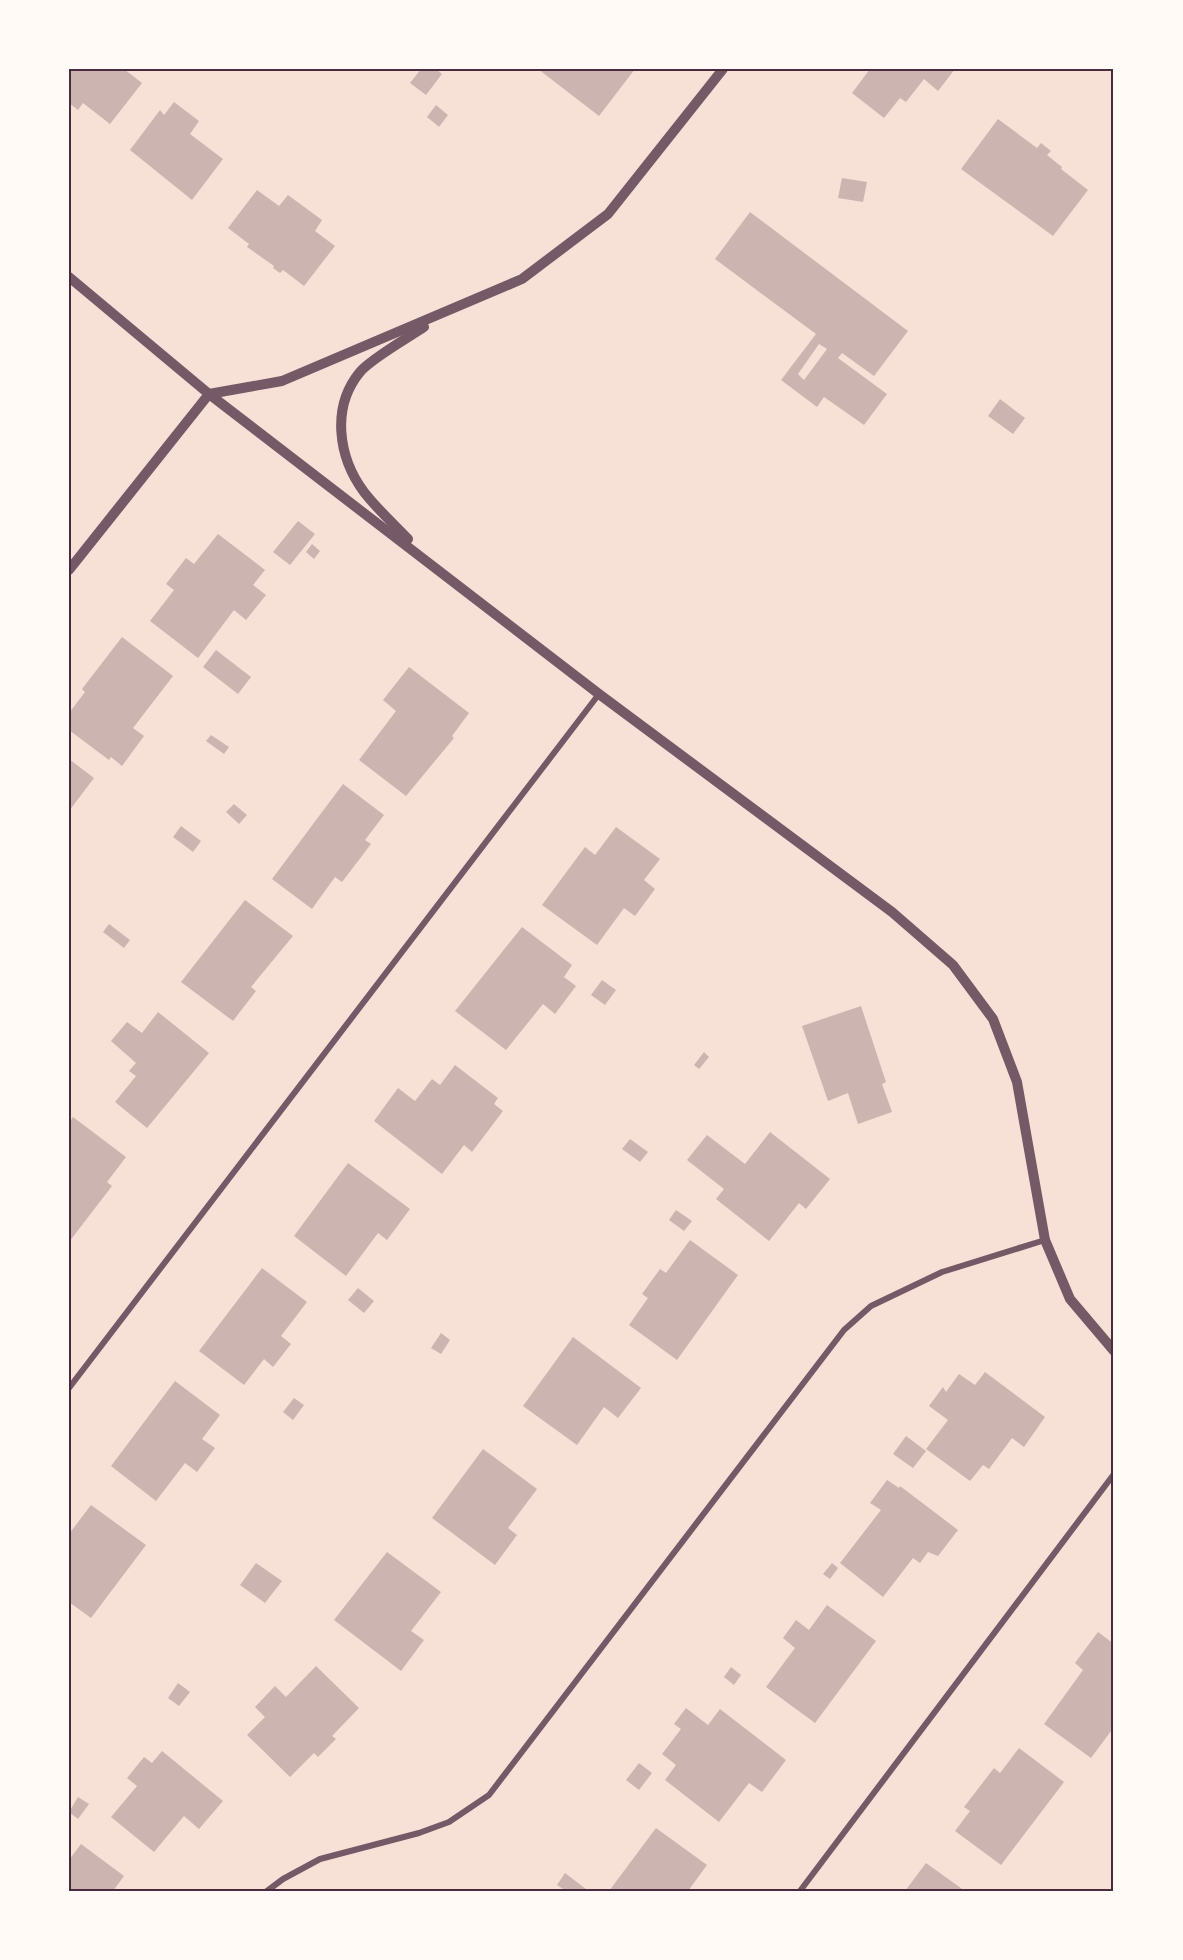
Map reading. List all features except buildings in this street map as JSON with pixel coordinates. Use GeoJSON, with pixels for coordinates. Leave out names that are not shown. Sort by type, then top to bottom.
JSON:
{"type":"FeatureCollection","features":[{"type":"Feature","properties":{"kind":"street"},"geometry":{"type":"LineString","coordinates":[[69,570],[209,393],[282,381],[442,315],[522,279],[608,214],[723,69]]}},
{"type":"Feature","properties":{"kind":"street"},"geometry":{"type":"LineString","coordinates":[[69,276],[209,393],[599,694],[892,912],[953,965],[993,1019],[1017,1082],[1045,1240],[1070,1299],[1114,1351]]}},
{"type":"Feature","properties":{"kind":"street"},"geometry":{"type":"LineString","coordinates":[[428,562],[363,491],[345,456],[340,423],[346,398],[361,371],[442,315]]}},
{"type":"Feature","properties":{"kind":"street"},"geometry":{"type":"LineString","coordinates":[[69,1388],[599,694]]}},
{"type":"Feature","properties":{"kind":"street"},"geometry":{"type":"LineString","coordinates":[[267,1891],[283,1879],[320,1859],[418,1833],[449,1822],[489,1795],[844,1330],[871,1306],[942,1272],[1045,1240]]}},
{"type":"Feature","properties":{"kind":"street"},"geometry":{"type":"LineString","coordinates":[[800,1891],[1114,1474]]}}]}
